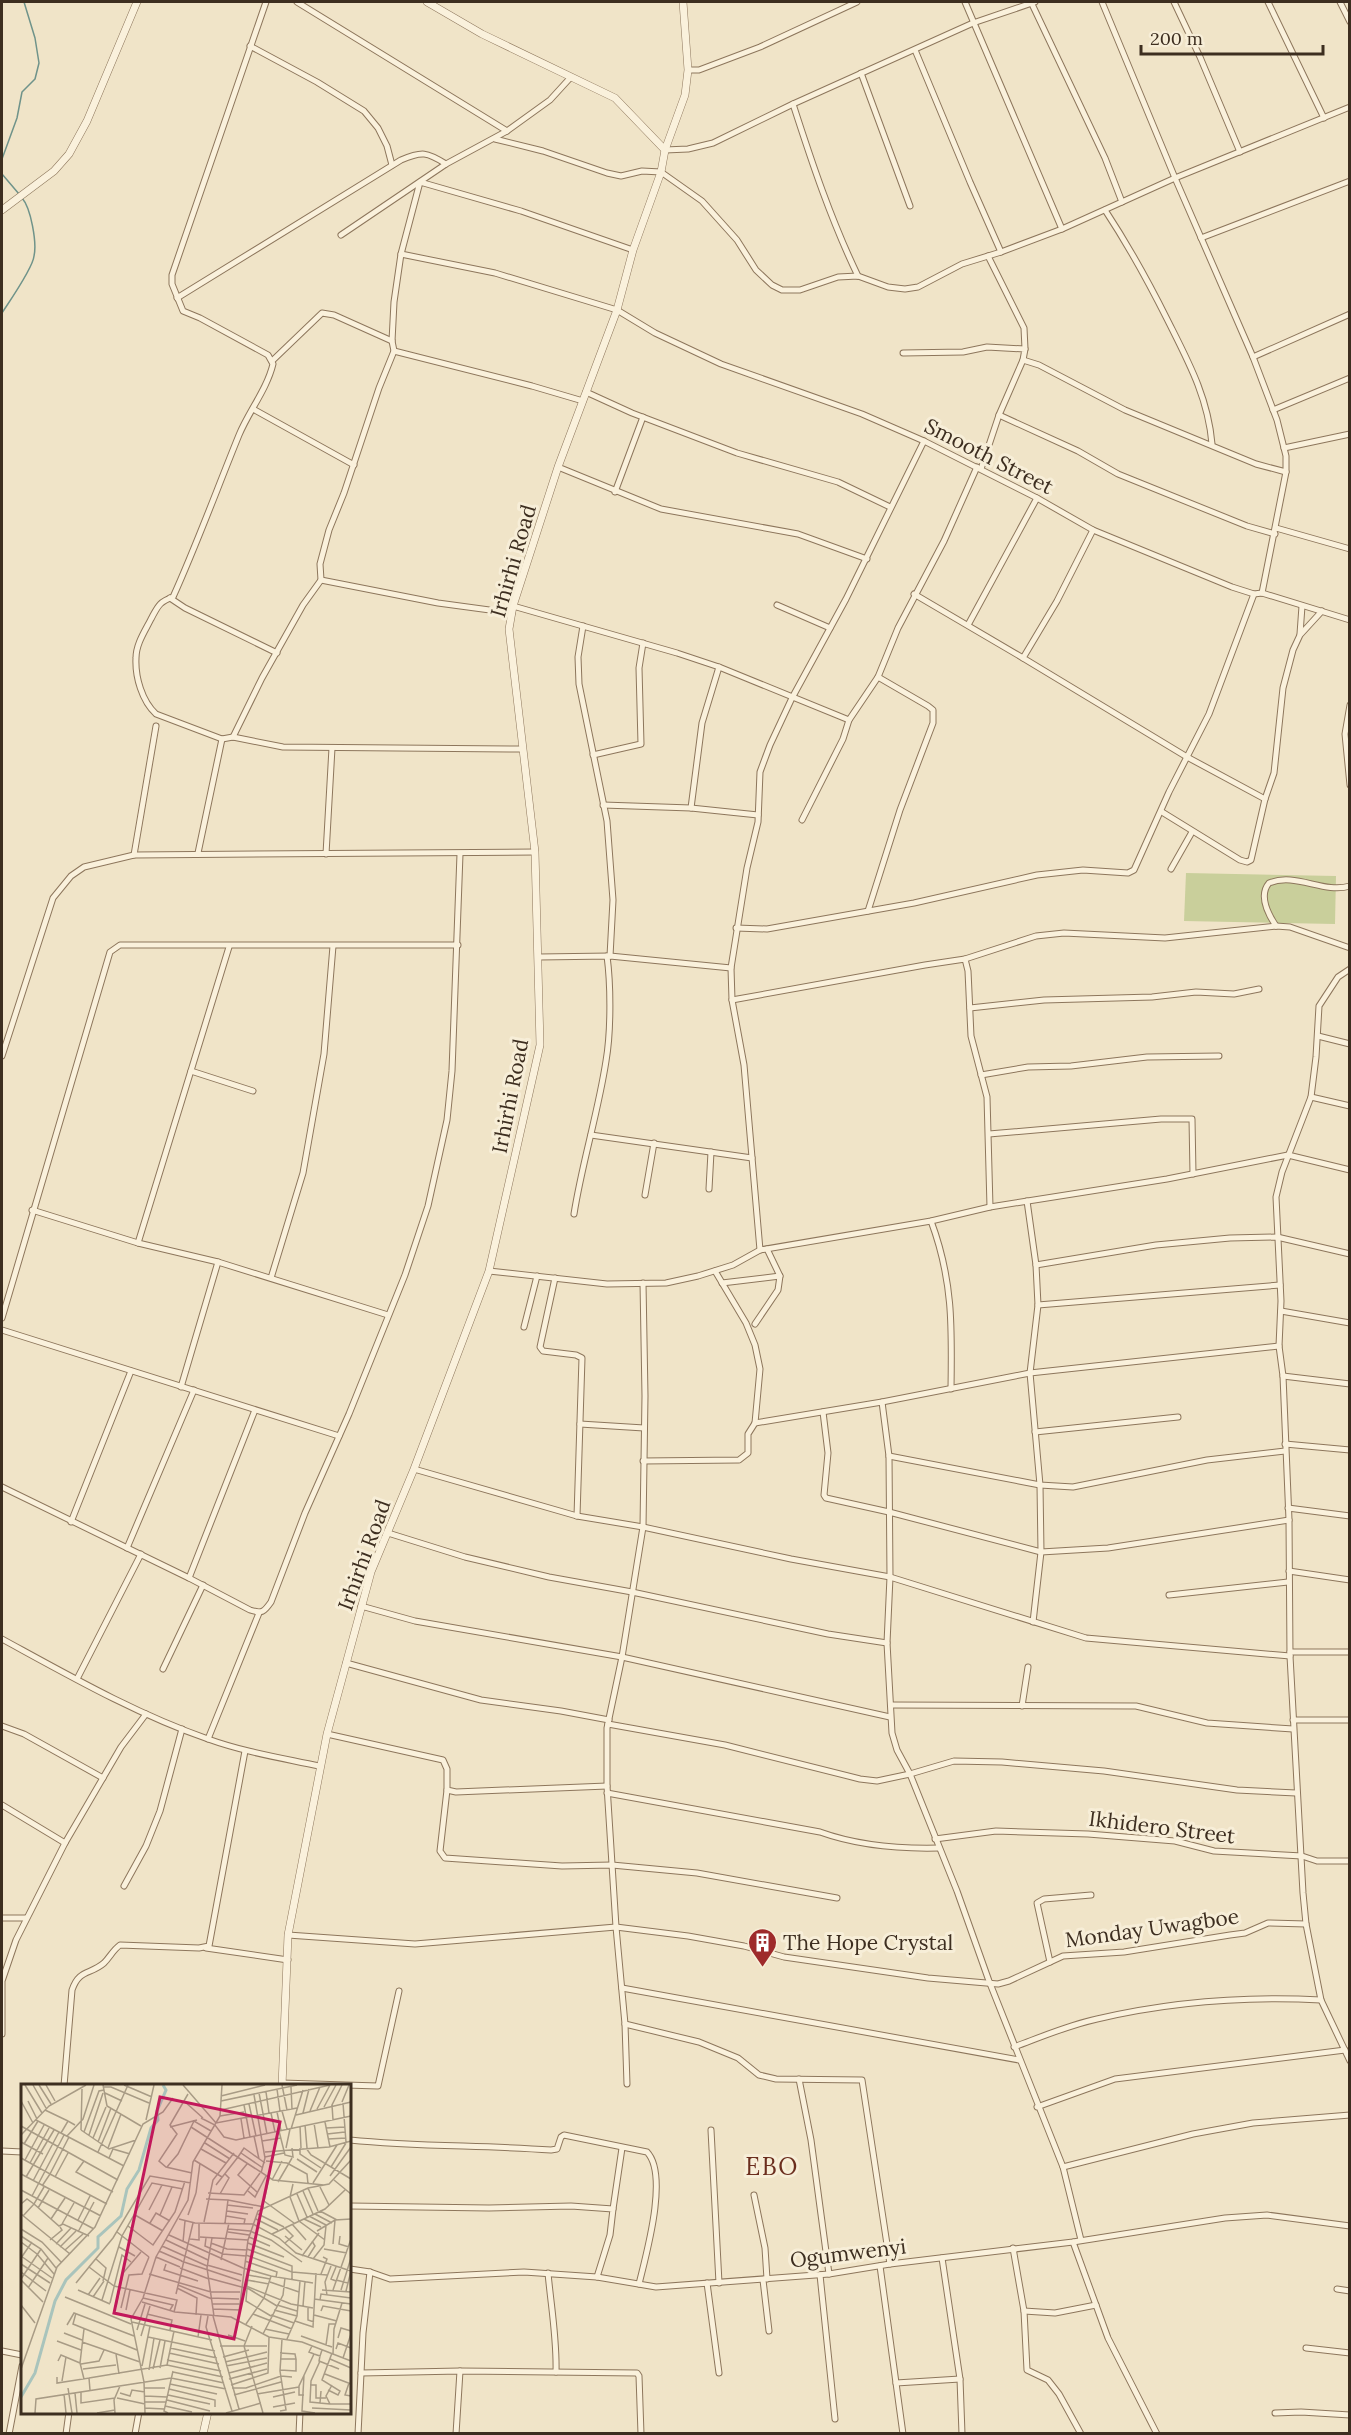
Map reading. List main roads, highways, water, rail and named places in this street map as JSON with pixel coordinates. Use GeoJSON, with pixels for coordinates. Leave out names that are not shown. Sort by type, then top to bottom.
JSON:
{"type":"FeatureCollection","features":[{"type":"Feature","properties":{"kind":"waterway"},"geometry":{"type":"LineString","coordinates":[[19,194],[2,174],[2,159],[17,118],[22,92],[35,79],[39,63],[35,38],[24,2]]}},
{"type":"Feature","properties":{"kind":"waterway"},"geometry":{"type":"LineString","coordinates":[[2,313],[25,276],[34,256],[35,243],[32,226],[28,209],[22,198]]}},
{"type":"Feature","properties":{"kind":"place","name":"The Hope Crystal"},"geometry":{"type":"Point","coordinates":[762,1968]}},
{"type":"Feature","properties":{"kind":"district","name":"EBO"},"geometry":{"type":"Point","coordinates":[772,2166]}}]}
